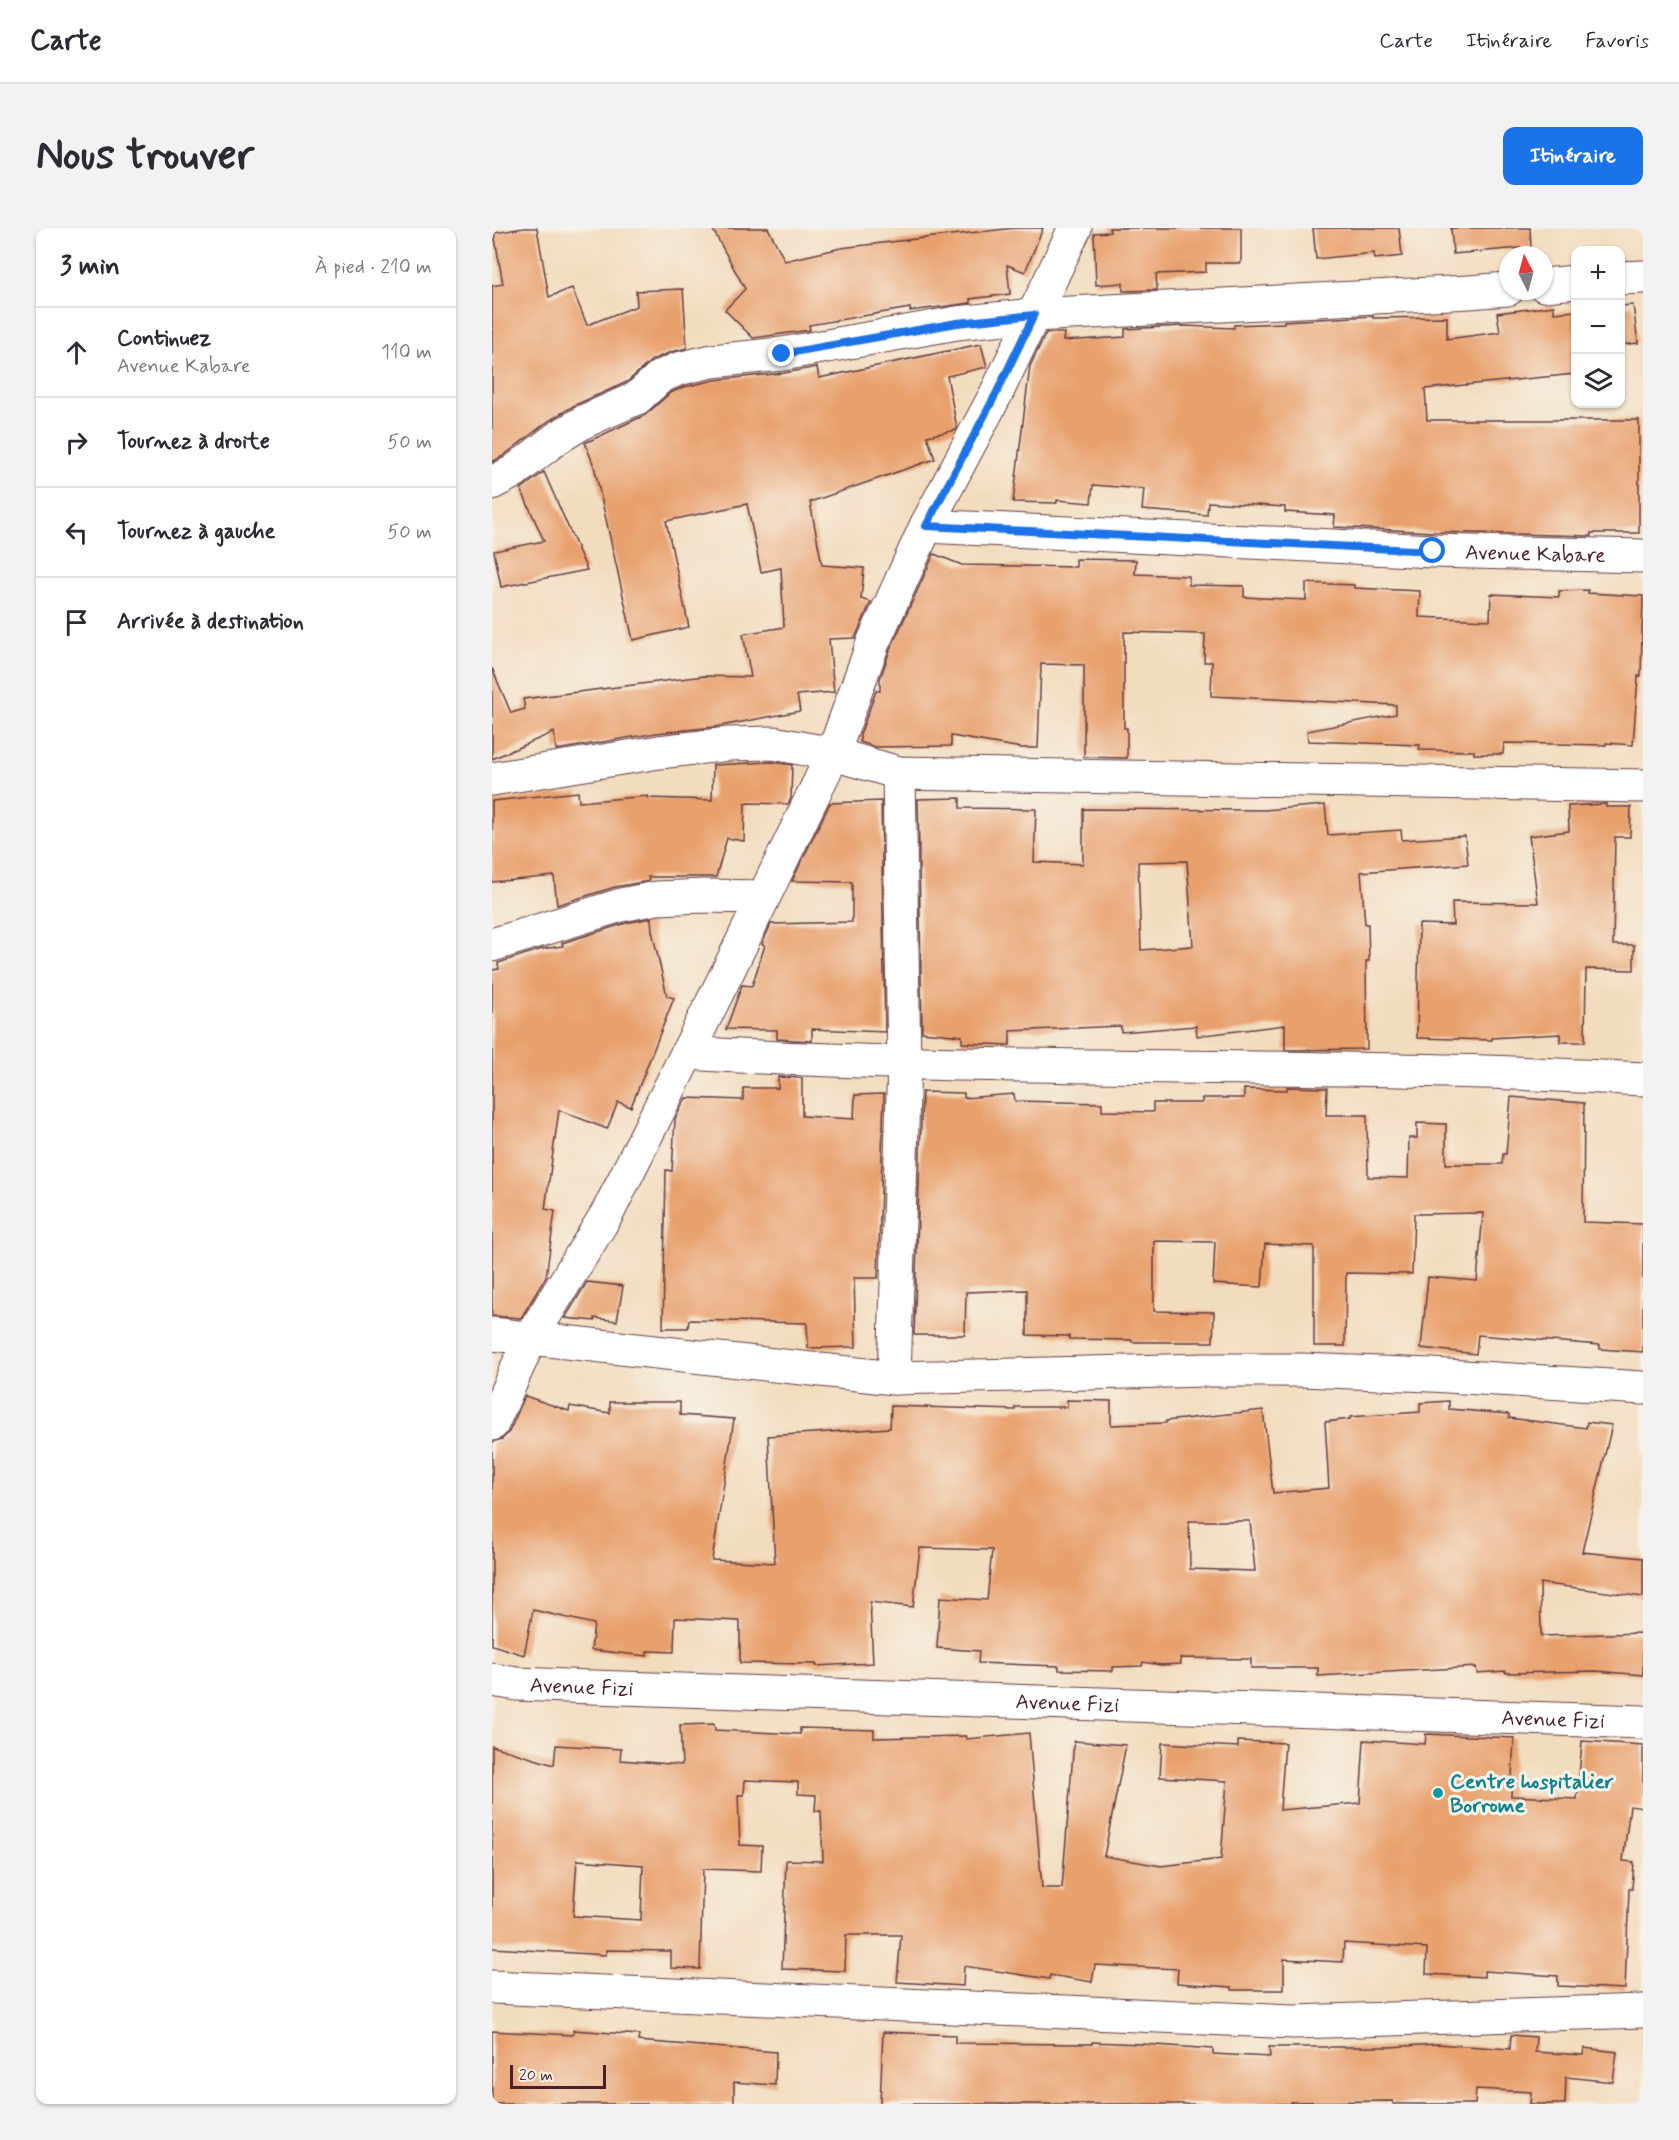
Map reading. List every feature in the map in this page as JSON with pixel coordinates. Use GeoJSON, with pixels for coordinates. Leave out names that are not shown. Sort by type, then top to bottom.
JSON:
{"type":"FeatureCollection","features":[{"type":"Feature","properties":{"kind":"street"},"geometry":{"type":"LineString","coordinates":[[492,1424],[530,1339],[608,1212],[833,754],[873,643],[926,526],[997,392],[1075,228]]}},
{"type":"Feature","properties":{"kind":"street"},"geometry":{"type":"LineString","coordinates":[[1625,278],[1643,277]]}},
{"type":"Feature","properties":{"kind":"street"},"geometry":{"type":"LineString","coordinates":[[1553,284],[1571,282]]}},
{"type":"Feature","properties":{"kind":"street"},"geometry":{"type":"LineString","coordinates":[[492,483],[513,472],[557,438],[585,421],[638,398],[660,377],[678,369],[712,361],[782,354],[957,323],[1034,315],[1499,289]]}},
{"type":"Feature","properties":{"kind":"street","name":"Avenue Kabare"},"geometry":{"type":"LineString","coordinates":[[926,526],[1422,550],[1643,556]]}},
{"type":"Feature","properties":{"kind":"street"},"geometry":{"type":"LineString","coordinates":[[492,779],[658,752],[729,744],[773,743],[833,754],[899,773],[1643,786]]}},
{"type":"Feature","properties":{"kind":"street"},"geometry":{"type":"LineString","coordinates":[[894,1378],[904,1063],[899,773]]}},
{"type":"Feature","properties":{"kind":"street"},"geometry":{"type":"LineString","coordinates":[[492,945],[621,904],[657,898],[762,897]]}},
{"type":"Feature","properties":{"kind":"street"},"geometry":{"type":"LineString","coordinates":[[687,1053],[904,1063],[1448,1071],[1643,1079]]}},
{"type":"Feature","properties":{"kind":"street"},"geometry":{"type":"LineString","coordinates":[[492,1334],[894,1378],[1301,1370],[1443,1375],[1643,1388]]}},
{"type":"Feature","properties":{"kind":"street","name":"Avenue Fizi"},"geometry":{"type":"LineString","coordinates":[[492,1680],[517,1684],[604,1688],[1643,1722]]}},
{"type":"Feature","properties":{"kind":"street"},"geometry":{"type":"LineString","coordinates":[[492,1987],[1294,2022],[1643,2011]]}},
{"type":"Feature","properties":{"kind":"building"},"geometry":{"type":"Polygon","coordinates":[[[537,228],[549,297],[572,288],[587,325],[637,306],[636,291],[683,289],[687,348],[652,360],[627,382],[575,405],[547,422],[492,462],[492,286],[503,284],[494,233],[537,228]]]}},
{"type":"Feature","properties":{"kind":"building"},"geometry":{"type":"Polygon","coordinates":[[[712,228],[768,228],[785,261],[841,248],[1015,228],[1043,228],[1025,272],[1007,265],[1010,294],[970,299],[971,303],[910,311],[910,308],[809,325],[810,330],[753,338],[725,310],[745,289],[712,228]]]}},
{"type":"Feature","properties":{"kind":"building"},"geometry":{"type":"Polygon","coordinates":[[[1109,228],[1241,228],[1241,263],[1206,263],[1206,272],[1156,274],[1157,290],[1123,291],[1123,283],[1096,285],[1094,233],[1110,232],[1109,228]]]}},
{"type":"Feature","properties":{"kind":"building"},"geometry":{"type":"Polygon","coordinates":[[[1313,228],[1399,228],[1402,256],[1375,259],[1374,253],[1316,259],[1313,228]]]}},
{"type":"Feature","properties":{"kind":"building"},"geometry":{"type":"Polygon","coordinates":[[[1451,228],[1530,228],[1531,246],[1499,246],[1499,250],[1453,254],[1451,228]]]}},
{"type":"Feature","properties":{"kind":"building"},"geometry":{"type":"Polygon","coordinates":[[[1633,305],[1638,343],[1625,344],[1625,306],[1633,305]]]}},
{"type":"Feature","properties":{"kind":"building"},"geometry":{"type":"Polygon","coordinates":[[[1554,306],[1554,313],[1571,311],[1571,374],[1425,389],[1427,420],[1639,420],[1639,533],[1591,533],[1591,536],[1334,527],[1335,515],[1285,512],[1285,507],[1208,502],[1207,515],[1142,510],[1144,489],[1093,485],[1091,503],[1057,500],[1057,503],[1013,502],[1030,366],[1046,333],[1064,333],[1063,341],[1125,337],[1125,329],[1183,326],[1234,328],[1234,325],[1373,316],[1373,318],[1447,317],[1447,339],[1500,332],[1497,313],[1554,306]]]}},
{"type":"Feature","properties":{"kind":"building"},"geometry":{"type":"Polygon","coordinates":[[[981,344],[987,367],[947,376],[957,428],[927,436],[935,459],[810,502],[822,565],[864,568],[861,599],[871,602],[855,638],[829,639],[834,692],[797,695],[800,711],[715,727],[656,733],[556,750],[554,732],[492,759],[492,668],[511,713],[525,709],[523,699],[704,676],[751,677],[743,634],[784,627],[781,568],[761,572],[747,504],[666,521],[689,627],[633,640],[594,466],[585,443],[645,415],[670,393],[684,387],[715,380],[817,367],[819,378],[981,344]]]}},
{"type":"Feature","properties":{"kind":"building"},"geometry":{"type":"Polygon","coordinates":[[[544,472],[587,570],[501,587],[494,551],[544,541],[521,489],[544,472]]]}},
{"type":"Feature","properties":{"kind":"building"},"geometry":{"type":"Polygon","coordinates":[[[934,554],[962,565],[1076,567],[1076,559],[1136,560],[1135,574],[1189,576],[1189,585],[1244,586],[1244,597],[1306,600],[1306,583],[1420,591],[1419,617],[1490,620],[1491,594],[1559,597],[1559,591],[1588,590],[1588,593],[1643,596],[1641,676],[1638,676],[1633,745],[1504,743],[1503,754],[1474,754],[1474,751],[1419,750],[1420,745],[1308,741],[1307,731],[1396,714],[1396,705],[1211,696],[1212,662],[1204,662],[1205,634],[1124,632],[1124,728],[1127,728],[1127,758],[1084,757],[1084,665],[1041,664],[1038,748],[1022,748],[951,736],[951,746],[875,747],[860,742],[860,735],[876,691],[880,691],[880,679],[890,650],[934,554]]]}},
{"type":"Feature","properties":{"kind":"building"},"geometry":{"type":"Polygon","coordinates":[[[772,762],[792,765],[791,798],[788,804],[745,803],[744,841],[727,838],[716,877],[648,877],[649,881],[615,887],[557,905],[554,876],[492,882],[492,801],[578,792],[579,802],[648,796],[648,798],[712,800],[713,765],[772,762]]]}},
{"type":"Feature","properties":{"kind":"building"},"geometry":{"type":"Polygon","coordinates":[[[960,798],[960,808],[1036,809],[1034,862],[1083,864],[1083,809],[1264,810],[1325,805],[1328,835],[1401,830],[1402,840],[1465,836],[1468,864],[1361,872],[1365,924],[1368,924],[1367,1049],[1285,1050],[1285,1025],[1197,1036],[1196,1026],[1121,1032],[1121,1026],[1010,1031],[1010,1045],[962,1043],[962,1036],[922,1032],[918,799],[960,798]],[[1187,861],[1138,862],[1141,950],[1193,946],[1187,861]]]}},
{"type":"Feature","properties":{"kind":"building"},"geometry":{"type":"Polygon","coordinates":[[[881,801],[885,1032],[812,1029],[812,1041],[777,1039],[777,1030],[726,1029],[742,985],[752,986],[765,945],[762,944],[771,924],[852,922],[852,882],[792,881],[830,803],[881,801]]]}},
{"type":"Feature","properties":{"kind":"building"},"geometry":{"type":"Polygon","coordinates":[[[1606,804],[1606,807],[1631,807],[1630,837],[1615,837],[1613,945],[1634,945],[1634,970],[1586,969],[1585,1042],[1560,1042],[1560,1034],[1492,1038],[1492,1040],[1417,1038],[1419,924],[1453,925],[1452,902],[1538,903],[1529,836],[1569,831],[1568,806],[1606,804]]]}},
{"type":"Feature","properties":{"kind":"building"},"geometry":{"type":"Polygon","coordinates":[[[651,918],[667,996],[674,998],[631,1107],[618,1102],[607,1129],[559,1110],[545,1209],[555,1211],[546,1277],[521,1318],[492,1316],[492,970],[499,969],[498,963],[542,949],[563,946],[562,943],[626,923],[651,918]]]}},
{"type":"Feature","properties":{"kind":"building"},"geometry":{"type":"Polygon","coordinates":[[[778,1077],[802,1078],[802,1116],[854,1119],[855,1095],[884,1094],[878,1278],[854,1278],[856,1347],[808,1348],[807,1323],[689,1320],[688,1328],[663,1328],[666,1170],[672,1171],[675,1119],[686,1098],[743,1100],[743,1088],[778,1088],[778,1077]]]}},
{"type":"Feature","properties":{"kind":"building"},"geometry":{"type":"Polygon","coordinates":[[[1287,1087],[1327,1088],[1326,1115],[1367,1115],[1368,1177],[1408,1178],[1409,1138],[1417,1138],[1417,1123],[1446,1124],[1446,1164],[1502,1164],[1503,1154],[1506,1154],[1511,1097],[1584,1103],[1583,1222],[1643,1224],[1643,1352],[1600,1349],[1600,1345],[1478,1335],[1476,1354],[1421,1348],[1428,1277],[1477,1281],[1483,1213],[1414,1214],[1412,1274],[1346,1273],[1345,1346],[1314,1346],[1314,1246],[1265,1244],[1262,1287],[1213,1284],[1215,1242],[1154,1241],[1154,1311],[1214,1312],[1213,1342],[1132,1342],[1132,1340],[1069,1339],[1069,1336],[1027,1335],[1027,1290],[966,1292],[965,1335],[914,1335],[922,1092],[964,1093],[964,1098],[1014,1094],[1015,1101],[1102,1103],[1102,1111],[1153,1112],[1153,1103],[1202,1103],[1202,1098],[1244,1098],[1244,1089],[1287,1090],[1287,1087]]]}},
{"type":"Feature","properties":{"kind":"building"},"geometry":{"type":"Polygon","coordinates":[[[587,1282],[623,1286],[617,1321],[565,1318],[587,1282]]]}},
{"type":"Feature","properties":{"kind":"building"},"geometry":{"type":"Polygon","coordinates":[[[525,1396],[569,1411],[570,1406],[610,1413],[610,1402],[680,1402],[680,1415],[734,1419],[712,1560],[775,1563],[768,1436],[890,1428],[891,1406],[1015,1410],[1015,1407],[1067,1407],[1067,1400],[1111,1401],[1111,1425],[1166,1423],[1166,1421],[1263,1410],[1273,1493],[1329,1488],[1325,1422],[1350,1419],[1350,1417],[1420,1412],[1420,1403],[1449,1401],[1449,1409],[1509,1414],[1509,1418],[1586,1428],[1587,1422],[1612,1425],[1582,1552],[1643,1558],[1643,1597],[1540,1583],[1541,1636],[1643,1633],[1643,1675],[1596,1671],[1477,1673],[1476,1667],[1318,1676],[1318,1668],[1251,1668],[1251,1659],[1180,1658],[1181,1664],[1161,1665],[1143,1662],[1142,1666],[1113,1667],[1113,1671],[1059,1670],[1059,1666],[978,1663],[979,1651],[937,1648],[940,1597],[987,1600],[992,1550],[920,1548],[913,1607],[870,1602],[873,1663],[816,1666],[816,1664],[740,1663],[740,1621],[675,1618],[674,1652],[647,1651],[647,1656],[591,1650],[594,1624],[533,1610],[524,1655],[492,1645],[492,1442],[502,1439],[509,1432],[525,1396]],[[1189,1521],[1190,1569],[1255,1571],[1250,1521],[1189,1521]]]}},
{"type":"Feature","properties":{"kind":"building"},"geometry":{"type":"Polygon","coordinates":[[[714,1724],[715,1730],[800,1734],[800,1728],[874,1730],[874,1738],[966,1736],[966,1739],[1029,1733],[1042,1888],[1062,1888],[1074,1741],[1126,1745],[1104,1856],[1161,1866],[1221,1859],[1227,1781],[1160,1777],[1162,1743],[1238,1747],[1238,1741],[1285,1743],[1280,1810],[1360,1803],[1364,1740],[1425,1744],[1426,1734],[1514,1738],[1511,1796],[1577,1799],[1582,1741],[1643,1745],[1643,1808],[1630,1806],[1623,1861],[1634,1862],[1632,1889],[1629,1889],[1625,1989],[1558,1986],[1558,1976],[1484,1971],[1484,1977],[1426,1974],[1427,1948],[1344,1943],[1343,1962],[1284,1959],[1284,1990],[1232,1990],[1232,1987],[1177,1983],[1178,1969],[1095,1965],[1092,1982],[1050,1975],[1049,1979],[964,1966],[963,1986],[897,1982],[901,1935],[846,1935],[845,1971],[782,1969],[786,1860],[823,1861],[821,1811],[815,1811],[816,1795],[798,1794],[798,1782],[745,1780],[744,1795],[738,1795],[740,1845],[762,1846],[761,1871],[703,1869],[700,1969],[671,1968],[671,1951],[606,1950],[606,1955],[492,1948],[492,1746],[554,1765],[556,1745],[621,1749],[620,1760],[682,1765],[680,1725],[714,1724]],[[577,1860],[573,1916],[641,1920],[643,1865],[577,1860]]]}},
{"type":"Feature","properties":{"kind":"building"},"geometry":{"type":"Polygon","coordinates":[[[573,2030],[639,2035],[638,2041],[776,2052],[775,2085],[734,2082],[734,2104],[492,2104],[492,2031],[573,2035],[573,2030]]]}},
{"type":"Feature","properties":{"kind":"building"},"geometry":{"type":"Polygon","coordinates":[[[883,2032],[955,2035],[955,2043],[1142,2044],[1213,2049],[1213,2054],[1270,2057],[1269,2047],[1390,2047],[1436,2044],[1510,2049],[1511,2035],[1536,2037],[1535,2052],[1583,2055],[1584,2048],[1617,2052],[1613,2082],[1566,2077],[1565,2104],[1530,2104],[1531,2092],[1476,2089],[1475,2104],[1393,2104],[1393,2101],[1291,2102],[1291,2104],[880,2104],[883,2032]]]}},
{"type":"Feature","properties":{"kind":"place","name":"Centre hospitalier Borrome"},"geometry":{"type":"Point","coordinates":[1438,1793]}},
{"type":"Feature","properties":{"kind":"route"},"geometry":{"type":"LineString","coordinates":[[782,354],[957,323],[1034,315],[997,392],[926,526],[1433,551]]}}]}
